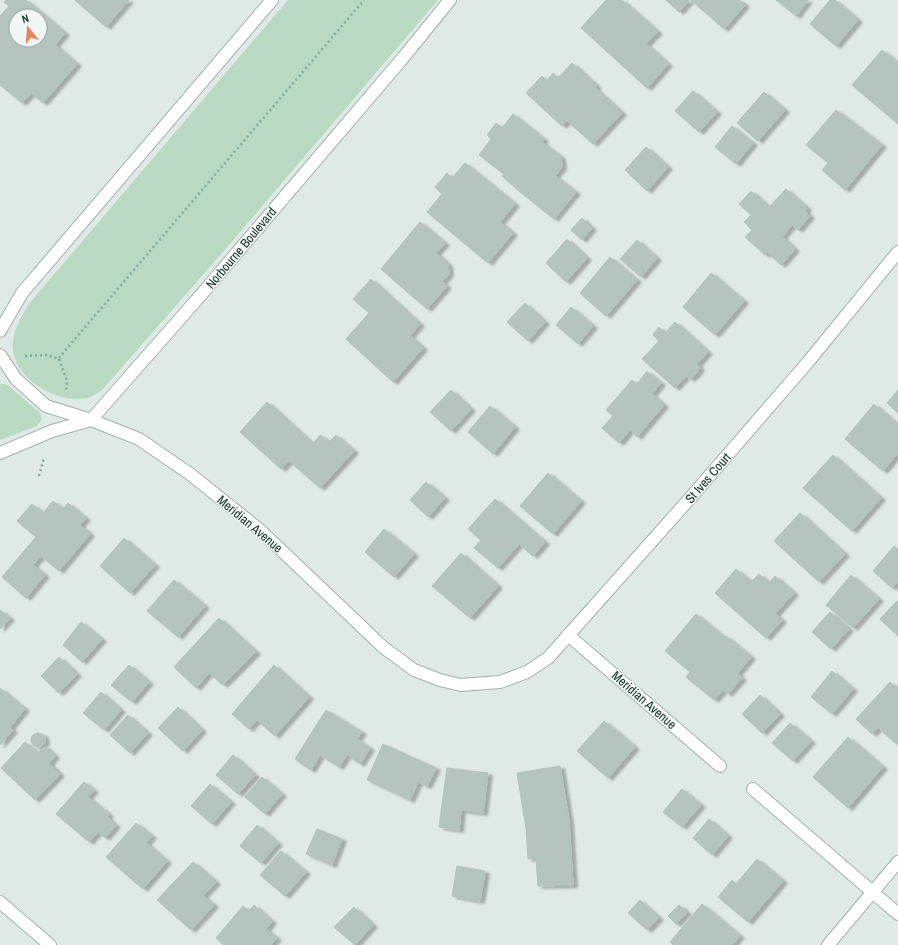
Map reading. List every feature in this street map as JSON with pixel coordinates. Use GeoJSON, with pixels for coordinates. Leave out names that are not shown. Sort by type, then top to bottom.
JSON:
{"type":"FeatureCollection","features":[{"type":"Feature","properties":{"kind":"street"},"geometry":{"type":"LineString","coordinates":[[0,331],[22,293],[272,0]]}},
{"type":"Feature","properties":{"kind":"street","name":"Norbourne Boulevard"},"geometry":{"type":"LineString","coordinates":[[91,420],[216,278],[402,59],[450,0]]}},
{"type":"Feature","properties":{"kind":"street","name":"St Ives Court"},"geometry":{"type":"LineString","coordinates":[[500,682],[527,672],[548,658],[692,496],[808,362],[898,252]]}},
{"type":"Feature","properties":{"kind":"street","name":"Meridian Avenue"},"geometry":{"type":"LineString","coordinates":[[0,355],[16,379],[46,406],[91,420],[139,439],[190,474],[261,531],[383,647],[414,670],[440,680],[461,685],[500,682]]}},
{"type":"Feature","properties":{"kind":"street"},"geometry":{"type":"LineString","coordinates":[[0,453],[52,432],[91,420]]}},
{"type":"Feature","properties":{"kind":"street","name":"Meridian Avenue"},"geometry":{"type":"LineString","coordinates":[[568,635],[720,766]]}},
{"type":"Feature","properties":{"kind":"street"},"geometry":{"type":"LineString","coordinates":[[752,789],[898,914]]}},
{"type":"Feature","properties":{"kind":"street"},"geometry":{"type":"LineString","coordinates":[[828,945],[898,862]]}},
{"type":"Feature","properties":{"kind":"street"},"geometry":{"type":"LineString","coordinates":[[0,902],[50,945]]}},
{"type":"Feature","properties":{"kind":"path"},"geometry":{"type":"LineString","coordinates":[[58,359],[364,0]]}},
{"type":"Feature","properties":{"kind":"path"},"geometry":{"type":"LineString","coordinates":[[24,357],[47,355],[58,359],[67,381],[65,396]]}},
{"type":"Feature","properties":{"kind":"green space"},"geometry":{"type":"Polygon","coordinates":[[[288,0],[438,0],[235,238],[103,389],[89,397],[76,399],[65,398],[43,389],[25,374],[18,365],[14,355],[14,335],[28,305],[288,0]]]}},
{"type":"Feature","properties":{"kind":"green space"},"geometry":{"type":"Polygon","coordinates":[[[0,384],[9,386],[40,413],[42,419],[37,426],[0,440],[0,384]]]}},
{"type":"Feature","properties":{"kind":"building"},"geometry":{"type":"Polygon","coordinates":[[[6,0],[26,0],[35,8],[8,8],[8,48],[48,48],[48,19],[65,33],[55,45],[77,64],[43,103],[31,93],[22,103],[0,85],[0,16],[9,6],[4,2],[6,0]]]}},
{"type":"Feature","properties":{"kind":"building"},"geometry":{"type":"Polygon","coordinates":[[[75,0],[129,0],[106,27],[75,0]]]}},
{"type":"Feature","properties":{"kind":"building"},"geometry":{"type":"Polygon","coordinates":[[[606,0],[622,0],[658,32],[646,44],[668,64],[647,88],[581,28],[606,0]]]}},
{"type":"Feature","properties":{"kind":"building"},"geometry":{"type":"Polygon","coordinates":[[[666,0],[690,0],[679,12],[666,0]]]}},
{"type":"Feature","properties":{"kind":"building"},"geometry":{"type":"Polygon","coordinates":[[[691,0],[739,0],[745,5],[724,29],[691,0]]]}},
{"type":"Feature","properties":{"kind":"building"},"geometry":{"type":"Polygon","coordinates":[[[776,0],[808,0],[796,16],[776,0]]]}},
{"type":"Feature","properties":{"kind":"building"},"geometry":{"type":"Polygon","coordinates":[[[830,0],[835,0],[858,20],[836,46],[810,24],[830,0]]]}},
{"type":"Feature","properties":{"kind":"building"},"geometry":{"type":"Polygon","coordinates":[[[882,50],[898,63],[898,124],[852,85],[882,50]]]}},
{"type":"Feature","properties":{"kind":"building"},"geometry":{"type":"Polygon","coordinates":[[[572,63],[597,86],[595,88],[622,113],[593,144],[567,121],[562,126],[526,93],[542,76],[547,81],[553,73],[558,78],[572,63]]]}},
{"type":"Feature","properties":{"kind":"building"},"geometry":{"type":"Polygon","coordinates":[[[693,91],[717,112],[699,132],[675,111],[693,91]]]}},
{"type":"Feature","properties":{"kind":"building"},"geometry":{"type":"Polygon","coordinates":[[[764,92],[785,110],[758,141],[737,123],[764,92]]]}},
{"type":"Feature","properties":{"kind":"building"},"geometry":{"type":"Polygon","coordinates":[[[836,110],[882,145],[845,190],[822,170],[828,163],[806,145],[836,110]]]}},
{"type":"Feature","properties":{"kind":"building"},"geometry":{"type":"Polygon","coordinates":[[[513,114],[544,139],[542,142],[561,157],[562,167],[555,176],[576,192],[554,219],[502,176],[504,174],[479,155],[491,139],[487,135],[496,123],[502,128],[513,114]]]}},
{"type":"Feature","properties":{"kind":"building"},"geometry":{"type":"Polygon","coordinates":[[[732,126],[753,143],[736,164],[715,147],[732,126]]]}},
{"type":"Feature","properties":{"kind":"building"},"geometry":{"type":"Polygon","coordinates":[[[646,147],[668,167],[647,191],[625,170],[646,147]]]}},
{"type":"Feature","properties":{"kind":"building"},"geometry":{"type":"Polygon","coordinates":[[[465,163],[515,204],[500,222],[513,233],[488,263],[427,212],[442,194],[435,187],[447,173],[452,178],[465,163]]]}},
{"type":"Feature","properties":{"kind":"building"},"geometry":{"type":"Polygon","coordinates":[[[786,189],[807,208],[805,211],[810,216],[798,230],[792,225],[782,237],[795,249],[781,265],[767,252],[765,255],[745,237],[752,230],[744,222],[751,215],[739,204],[751,191],[769,207],[786,189]]]}},
{"type":"Feature","properties":{"kind":"building"},"geometry":{"type":"Polygon","coordinates":[[[582,218],[592,228],[582,240],[571,230],[582,218]]]}},
{"type":"Feature","properties":{"kind":"building"},"geometry":{"type":"Polygon","coordinates":[[[420,222],[445,243],[436,253],[448,264],[449,274],[442,282],[447,286],[427,309],[381,269],[420,222]]]}},
{"type":"Feature","properties":{"kind":"building"},"geometry":{"type":"Polygon","coordinates":[[[567,239],[587,258],[566,282],[546,263],[567,239]]]}},
{"type":"Feature","properties":{"kind":"building"},"geometry":{"type":"Polygon","coordinates":[[[637,240],[657,258],[641,277],[620,259],[637,240]]]}},
{"type":"Feature","properties":{"kind":"building"},"geometry":{"type":"Polygon","coordinates":[[[610,257],[637,280],[606,316],[580,293],[610,257]]]}},
{"type":"Feature","properties":{"kind":"building"},"geometry":{"type":"Polygon","coordinates":[[[711,273],[744,301],[715,335],[683,307],[711,273]]]}},
{"type":"Feature","properties":{"kind":"building"},"geometry":{"type":"Polygon","coordinates":[[[371,279],[420,324],[410,336],[423,348],[393,382],[346,339],[369,313],[353,299],[371,279]]]}},
{"type":"Feature","properties":{"kind":"building"},"geometry":{"type":"Polygon","coordinates":[[[525,303],[545,322],[528,341],[507,322],[525,303]]]}},
{"type":"Feature","properties":{"kind":"building"},"geometry":{"type":"Polygon","coordinates":[[[571,307],[593,326],[578,344],[556,325],[571,307]]]}},
{"type":"Feature","properties":{"kind":"building"},"geometry":{"type":"Polygon","coordinates":[[[675,322],[708,352],[697,364],[700,368],[695,375],[690,379],[686,376],[675,388],[642,359],[659,341],[653,335],[659,327],[665,333],[675,322]]]}},
{"type":"Feature","properties":{"kind":"building"},"geometry":{"type":"Polygon","coordinates":[[[647,371],[661,383],[652,394],[664,405],[637,437],[630,430],[619,443],[602,428],[613,416],[606,410],[632,380],[637,384],[647,371]]]}},
{"type":"Feature","properties":{"kind":"building"},"geometry":{"type":"Polygon","coordinates":[[[451,390],[471,409],[451,431],[430,412],[451,390]]]}},
{"type":"Feature","properties":{"kind":"building"},"geometry":{"type":"Polygon","coordinates":[[[898,390],[898,413],[887,403],[898,390]]]}},
{"type":"Feature","properties":{"kind":"building"},"geometry":{"type":"Polygon","coordinates":[[[267,402],[313,444],[320,435],[329,442],[336,435],[354,451],[320,488],[289,461],[281,469],[240,432],[267,402]]]}},
{"type":"Feature","properties":{"kind":"building"},"geometry":{"type":"Polygon","coordinates":[[[874,404],[898,425],[898,453],[883,471],[845,439],[874,404]]]}},
{"type":"Feature","properties":{"kind":"building"},"geometry":{"type":"Polygon","coordinates":[[[490,406],[515,427],[493,454],[468,432],[490,406]]]}},
{"type":"Feature","properties":{"kind":"building"},"geometry":{"type":"Polygon","coordinates":[[[833,455],[881,498],[852,531],[803,488],[833,455]]]}},
{"type":"Feature","properties":{"kind":"building"},"geometry":{"type":"Polygon","coordinates":[[[548,473],[581,501],[553,534],[520,506],[548,473]]]}},
{"type":"Feature","properties":{"kind":"building"},"geometry":{"type":"Polygon","coordinates":[[[426,482],[445,498],[428,517],[410,500],[426,482]]]}},
{"type":"Feature","properties":{"kind":"building"},"geometry":{"type":"Polygon","coordinates":[[[495,499],[545,542],[533,556],[519,544],[498,568],[474,548],[481,540],[468,529],[495,499]]]}},
{"type":"Feature","properties":{"kind":"building"},"geometry":{"type":"Polygon","coordinates":[[[53,501],[63,509],[68,503],[86,518],[80,525],[90,534],[59,571],[41,556],[33,565],[45,575],[26,598],[2,577],[36,537],[17,521],[32,504],[43,513],[53,501]]]}},
{"type":"Feature","properties":{"kind":"building"},"geometry":{"type":"Polygon","coordinates":[[[800,513],[845,554],[819,582],[774,541],[800,513]]]}},
{"type":"Feature","properties":{"kind":"building"},"geometry":{"type":"Polygon","coordinates":[[[384,529],[414,554],[394,577],[365,552],[384,529]]]}},
{"type":"Feature","properties":{"kind":"building"},"geometry":{"type":"Polygon","coordinates":[[[124,538],[155,565],[130,593],[100,566],[124,538]]]}},
{"type":"Feature","properties":{"kind":"building"},"geometry":{"type":"Polygon","coordinates":[[[894,546],[898,549],[898,581],[892,588],[873,571],[894,546]]]}},
{"type":"Feature","properties":{"kind":"building"},"geometry":{"type":"Polygon","coordinates":[[[461,553],[498,586],[470,618],[432,586],[461,553]]]}},
{"type":"Feature","properties":{"kind":"building"},"geometry":{"type":"Polygon","coordinates":[[[736,569],[751,582],[759,574],[769,583],[775,576],[794,593],[775,614],[782,620],[766,638],[715,593],[736,569]]]}},
{"type":"Feature","properties":{"kind":"building"},"geometry":{"type":"Polygon","coordinates":[[[851,575],[879,599],[853,628],[826,605],[851,575]]]}},
{"type":"Feature","properties":{"kind":"building"},"geometry":{"type":"Polygon","coordinates":[[[174,580],[205,606],[178,637],[147,611],[174,580]]]}},
{"type":"Feature","properties":{"kind":"building"},"geometry":{"type":"Polygon","coordinates":[[[897,601],[898,603],[898,636],[880,619],[897,601]]]}},
{"type":"Feature","properties":{"kind":"building"},"geometry":{"type":"Polygon","coordinates":[[[0,610],[10,618],[0,629],[0,610]]]}},
{"type":"Feature","properties":{"kind":"building"},"geometry":{"type":"Polygon","coordinates":[[[830,612],[849,629],[831,649],[812,632],[830,612]]]}},
{"type":"Feature","properties":{"kind":"building"},"geometry":{"type":"Polygon","coordinates":[[[696,614],[751,657],[737,674],[742,678],[728,694],[723,690],[714,700],[686,677],[690,672],[665,651],[696,614]]]}},
{"type":"Feature","properties":{"kind":"building"},"geometry":{"type":"Polygon","coordinates":[[[219,618],[256,652],[223,685],[209,673],[196,688],[174,667],[219,618]]]}},
{"type":"Feature","properties":{"kind":"building"},"geometry":{"type":"Polygon","coordinates":[[[81,622],[102,639],[82,662],[63,645],[81,622]]]}},
{"type":"Feature","properties":{"kind":"building"},"geometry":{"type":"Polygon","coordinates":[[[59,657],[77,674],[59,693],[41,676],[59,657]]]}},
{"type":"Feature","properties":{"kind":"building"},"geometry":{"type":"Polygon","coordinates":[[[129,665],[149,682],[132,702],[111,685],[129,665]]]}},
{"type":"Feature","properties":{"kind":"building"},"geometry":{"type":"Polygon","coordinates":[[[274,665],[309,697],[275,736],[257,720],[249,729],[232,714],[274,665]]]}},
{"type":"Feature","properties":{"kind":"building"},"geometry":{"type":"Polygon","coordinates":[[[832,671],[853,689],[832,714],[811,697],[832,671]]]}},
{"type":"Feature","properties":{"kind":"building"},"geometry":{"type":"Polygon","coordinates":[[[890,682],[898,689],[898,745],[878,728],[872,734],[856,719],[890,682]]]}},
{"type":"Feature","properties":{"kind":"building"},"geometry":{"type":"Polygon","coordinates":[[[0,688],[25,709],[10,727],[13,730],[0,745],[0,688]]]}},
{"type":"Feature","properties":{"kind":"building"},"geometry":{"type":"Polygon","coordinates":[[[101,692],[121,710],[104,730],[83,713],[101,692]]]}},
{"type":"Feature","properties":{"kind":"building"},"geometry":{"type":"Polygon","coordinates":[[[760,695],[780,714],[762,733],[742,714],[760,695]]]}},
{"type":"Feature","properties":{"kind":"building"},"geometry":{"type":"Polygon","coordinates":[[[178,707],[202,730],[183,751],[158,728],[178,707]]]}},
{"type":"Feature","properties":{"kind":"building"},"geometry":{"type":"Polygon","coordinates":[[[326,710],[362,732],[357,739],[370,748],[360,764],[347,755],[339,767],[320,755],[311,770],[295,759],[326,710]]]}},
{"type":"Feature","properties":{"kind":"building"},"geometry":{"type":"Polygon","coordinates":[[[128,715],[148,733],[130,753],[110,735],[128,715]]]}},
{"type":"Feature","properties":{"kind":"building"},"geometry":{"type":"Polygon","coordinates":[[[604,721],[635,747],[608,778],[577,751],[604,721]]]}},
{"type":"Feature","properties":{"kind":"building"},"geometry":{"type":"Polygon","coordinates":[[[790,723],[811,741],[793,761],[772,743],[790,723]]]}},
{"type":"Feature","properties":{"kind":"building"},"geometry":{"type":"Polygon","coordinates":[[[35,733],[41,733],[45,737],[45,743],[41,747],[35,747],[31,743],[31,737],[35,733]]]}},
{"type":"Feature","properties":{"kind":"building"},"geometry":{"type":"Polygon","coordinates":[[[848,737],[883,767],[848,808],[813,777],[848,737]]]}},
{"type":"Feature","properties":{"kind":"building"},"geometry":{"type":"Polygon","coordinates":[[[25,742],[38,753],[45,746],[55,756],[49,763],[60,774],[35,800],[1,768],[25,742]]]}},
{"type":"Feature","properties":{"kind":"building"},"geometry":{"type":"Polygon","coordinates":[[[383,744],[436,768],[427,786],[418,782],[410,800],[367,780],[383,744]]]}},
{"type":"Feature","properties":{"kind":"building"},"geometry":{"type":"Polygon","coordinates":[[[233,755],[255,775],[238,794],[216,775],[233,755]]]}},
{"type":"Feature","properties":{"kind":"building"},"geometry":{"type":"Polygon","coordinates":[[[560,766],[569,821],[573,885],[538,886],[536,858],[528,859],[526,828],[517,773],[560,766]]]}},
{"type":"Feature","properties":{"kind":"building"},"geometry":{"type":"Polygon","coordinates":[[[447,768],[488,773],[483,813],[461,810],[459,830],[439,827],[447,768]]]}},
{"type":"Feature","properties":{"kind":"building"},"geometry":{"type":"Polygon","coordinates":[[[262,777],[282,794],[265,814],[245,797],[262,777]]]}},
{"type":"Feature","properties":{"kind":"building"},"geometry":{"type":"Polygon","coordinates":[[[84,782],[94,790],[88,797],[109,814],[107,817],[116,825],[105,838],[98,832],[89,842],[56,814],[84,782]]]}},
{"type":"Feature","properties":{"kind":"building"},"geometry":{"type":"Polygon","coordinates":[[[210,784],[231,802],[212,824],[191,806],[210,784]]]}},
{"type":"Feature","properties":{"kind":"building"},"geometry":{"type":"Polygon","coordinates":[[[682,789],[701,805],[682,827],[663,812],[682,789]]]}},
{"type":"Feature","properties":{"kind":"building"},"geometry":{"type":"Polygon","coordinates":[[[709,819],[728,836],[712,855],[693,838],[709,819]]]}},
{"type":"Feature","properties":{"kind":"building"},"geometry":{"type":"Polygon","coordinates":[[[136,823],[152,836],[146,843],[167,861],[143,889],[106,857],[136,823]]]}},
{"type":"Feature","properties":{"kind":"building"},"geometry":{"type":"Polygon","coordinates":[[[257,825],[278,843],[261,863],[240,846],[257,825]]]}},
{"type":"Feature","properties":{"kind":"building"},"geometry":{"type":"Polygon","coordinates":[[[317,829],[342,839],[332,865],[306,854],[317,829]]]}},
{"type":"Feature","properties":{"kind":"building"},"geometry":{"type":"Polygon","coordinates":[[[281,851],[306,872],[285,896],[260,875],[281,851]]]}},
{"type":"Feature","properties":{"kind":"building"},"geometry":{"type":"Polygon","coordinates":[[[757,859],[783,881],[748,922],[718,897],[732,880],[736,884],[757,859]]]}},
{"type":"Feature","properties":{"kind":"building"},"geometry":{"type":"Polygon","coordinates":[[[193,862],[216,882],[203,896],[214,905],[191,930],[157,900],[193,862]]]}},
{"type":"Feature","properties":{"kind":"building"},"geometry":{"type":"Polygon","coordinates":[[[457,866],[485,871],[480,901],[452,896],[457,866]]]}},
{"type":"Feature","properties":{"kind":"building"},"geometry":{"type":"Polygon","coordinates":[[[640,900],[659,918],[647,930],[628,913],[640,900]]]}},
{"type":"Feature","properties":{"kind":"building"},"geometry":{"type":"Polygon","coordinates":[[[702,904],[740,936],[732,945],[674,945],[670,942],[702,904]]]}},
{"type":"Feature","properties":{"kind":"building"},"geometry":{"type":"Polygon","coordinates":[[[254,905],[272,921],[266,929],[277,938],[271,945],[224,945],[216,938],[243,906],[249,911],[254,905]]]}},
{"type":"Feature","properties":{"kind":"building"},"geometry":{"type":"Polygon","coordinates":[[[679,905],[687,912],[676,924],[668,916],[679,905]]]}},
{"type":"Feature","properties":{"kind":"building"},"geometry":{"type":"Polygon","coordinates":[[[354,907],[373,925],[355,945],[334,927],[354,907]]]}}]}
